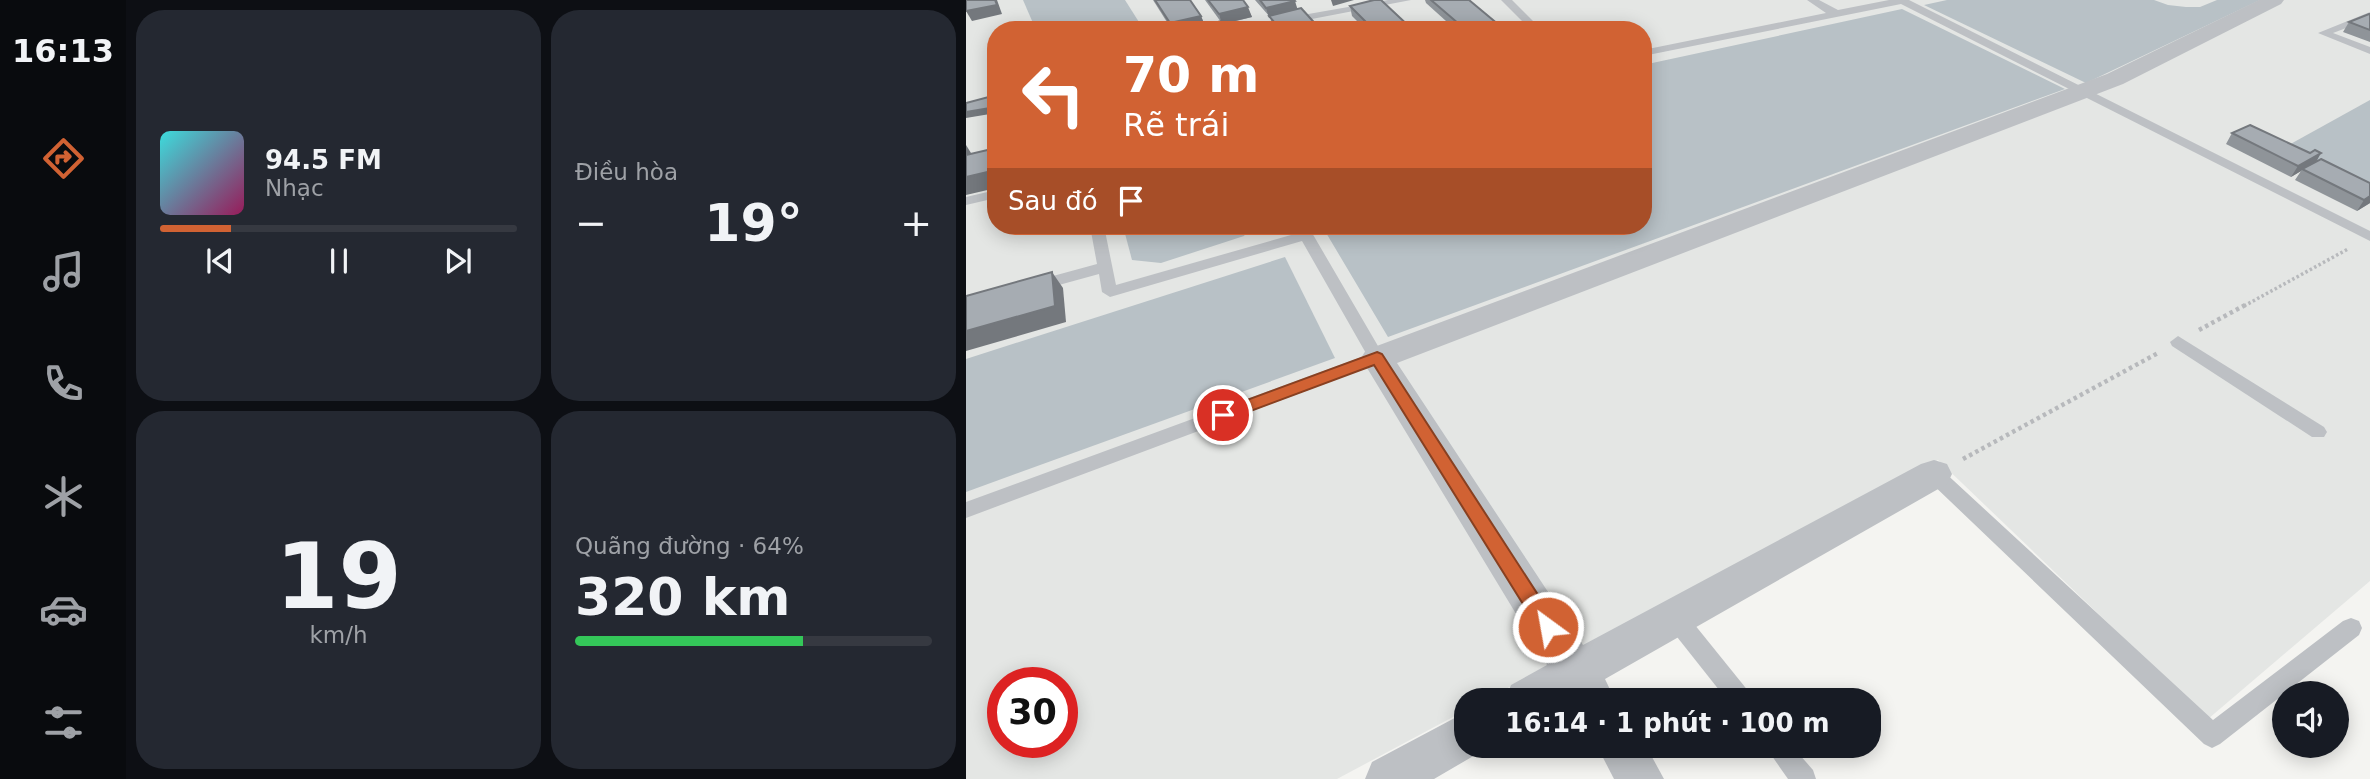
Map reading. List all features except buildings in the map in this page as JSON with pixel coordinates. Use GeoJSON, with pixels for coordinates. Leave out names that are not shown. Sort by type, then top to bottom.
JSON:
{"type":"FeatureCollection","features":[{"type":"Feature","properties":{"kind":"street"},"geometry":{"type":"LineString","coordinates":[[1934,474],[1674,616],[1585,686],[1377,358],[2115,79],[2274,0]]}},
{"type":"Feature","properties":{"kind":"street"},"geometry":{"type":"LineString","coordinates":[[1389,779],[1454,742]]}},
{"type":"Feature","properties":{"kind":"street"},"geometry":{"type":"LineString","coordinates":[[1627,758],[1640,779]]}},
{"type":"Feature","properties":{"kind":"lane"},"geometry":{"type":"LineString","coordinates":[[1286,21],[1406,0]]}},
{"type":"Feature","properties":{"kind":"lane"},"geometry":{"type":"LineString","coordinates":[[1506,0],[1528,21]]}},
{"type":"Feature","properties":{"kind":"lane"},"geometry":{"type":"LineString","coordinates":[[1812,0],[1838,15]]}},
{"type":"Feature","properties":{"kind":"lane"},"geometry":{"type":"LineString","coordinates":[[1652,51],[1902,0],[2370,237]]}},
{"type":"Feature","properties":{"kind":"lane"},"geometry":{"type":"LineString","coordinates":[[2370,15],[2323,33],[2370,51]]}},
{"type":"Feature","properties":{"kind":"lane"},"geometry":{"type":"LineString","coordinates":[[966,201],[987,196]]}},
{"type":"Feature","properties":{"kind":"lane"},"geometry":{"type":"LineString","coordinates":[[1099,235],[1110,292],[1290,235]]}},
{"type":"Feature","properties":{"kind":"lane"},"geometry":{"type":"LineString","coordinates":[[966,510],[1377,358],[1305,235]]}},
{"type":"Feature","properties":{"kind":"lane"},"geometry":{"type":"LineString","coordinates":[[1019,291],[1105,267]]}},
{"type":"Feature","properties":{"kind":"lane"},"geometry":{"type":"LineString","coordinates":[[2178,342],[2318,432]]}},
{"type":"Feature","properties":{"kind":"lane"},"geometry":{"type":"LineString","coordinates":[[1934,474],[2212,736],[2351,628]]}},
{"type":"Feature","properties":{"kind":"lane"},"geometry":{"type":"LineString","coordinates":[[1674,616],[1731,688]]}},
{"type":"Feature","properties":{"kind":"lane"},"geometry":{"type":"LineString","coordinates":[[1787,758],[1804,779]]}},
{"type":"Feature","properties":{"kind":"path"},"geometry":{"type":"LineString","coordinates":[[1934,474],[2370,237]]}},
{"type":"Feature","properties":{"kind":"shaded area"},"geometry":{"type":"Polygon","coordinates":[[[966,0],[2370,0],[2370,581],[2208,719],[1938,460],[1508,688],[1454,688],[1454,716],[1337,779],[966,779],[966,0]]]}},
{"type":"Feature","properties":{"kind":"shaded area"},"geometry":{"type":"Polygon","coordinates":[[[1023,0],[1125,0],[1138,21],[1032,21],[1023,0]]]}},
{"type":"Feature","properties":{"kind":"shaded area"},"geometry":{"type":"Polygon","coordinates":[[[1947,0],[2154,0],[2168,5],[2200,7],[2217,0],[2260,0],[2086,83],[1924,5],[1947,0]]]}},
{"type":"Feature","properties":{"kind":"shaded area"},"geometry":{"type":"Polygon","coordinates":[[[1902,9],[2065,89],[1388,337],[1327,235],[1652,235],[1652,63],[1902,9]]]}},
{"type":"Feature","properties":{"kind":"shaded area"},"geometry":{"type":"Polygon","coordinates":[[[2370,100],[2370,186],[2285,147],[2370,100]]]}},
{"type":"Feature","properties":{"kind":"shaded area"},"geometry":{"type":"Polygon","coordinates":[[[1125,235],[1245,235],[1161,263],[1132,260],[1125,235]]]}},
{"type":"Feature","properties":{"kind":"shaded area"},"geometry":{"type":"Polygon","coordinates":[[[1285,257],[1335,358],[966,492],[966,359],[1285,257]]]}},
{"type":"Feature","properties":{"kind":"route"},"geometry":{"type":"LineString","coordinates":[[1223,415],[1377,358],[1548,627]]}}]}
